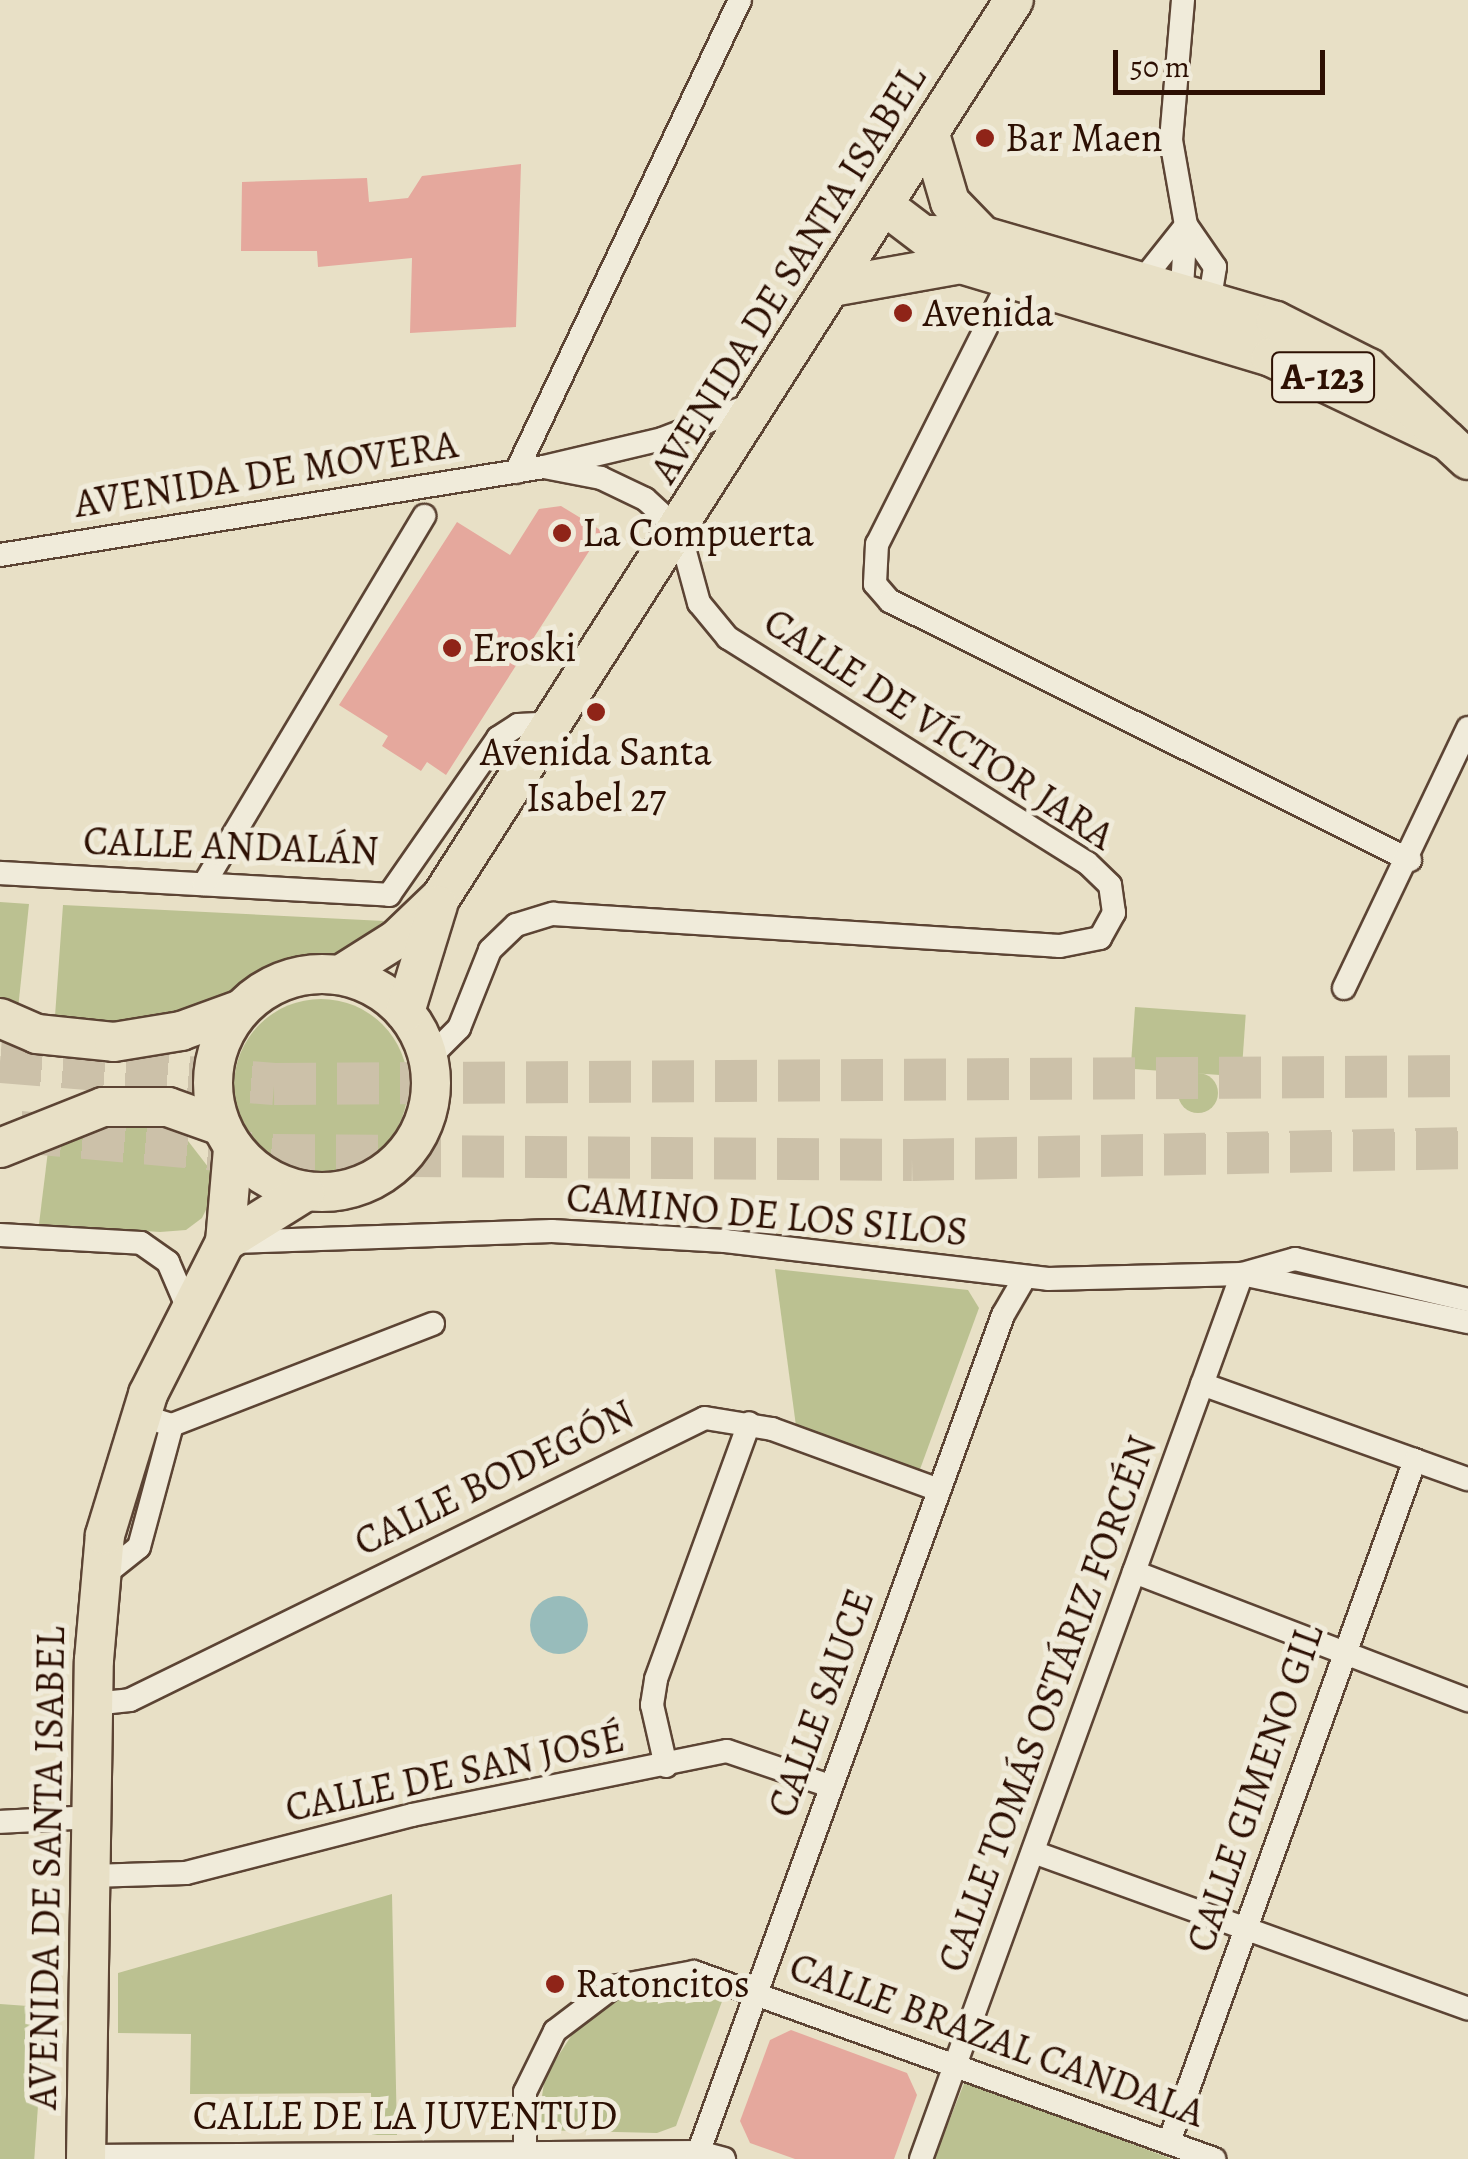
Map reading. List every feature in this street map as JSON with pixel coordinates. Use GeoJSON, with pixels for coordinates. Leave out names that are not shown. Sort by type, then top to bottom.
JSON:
{"type":"FeatureCollection","features":[{"type":"Feature","properties":{"kind":"main road","name":"AVENIDA DE SANTA ISABEL"},"geometry":{"type":"LineString","coordinates":[[340,975],[396,939],[441,897],[679,530],[1014,0]]}},
{"type":"Feature","properties":{"kind":"main road","name":"A-123"},"geometry":{"type":"LineString","coordinates":[[930,134],[950,202],[972,250],[1010,280],[1195,308]]}},
{"type":"Feature","properties":{"kind":"main road","name":"A-123"},"geometry":{"type":"LineString","coordinates":[[885,206],[931,235],[972,250],[1141,282],[1458,450]]}},
{"type":"Feature","properties":{"kind":"main road","name":"A-123"},"geometry":{"type":"LineString","coordinates":[[832,288],[972,250]]}},
{"type":"Feature","properties":{"kind":"main road","name":"AVENIDA DE SANTA ISABEL"},"geometry":{"type":"LineString","coordinates":[[405,1012],[441,897]]}},
{"type":"Feature","properties":{"kind":"main road"},"geometry":{"type":"LineString","coordinates":[[0,1018],[37,1034],[114,1042],[181,1032],[240,1010],[275,984],[340,975],[370,984],[405,1012],[428,1059],[424,1122],[402,1158],[348,1190],[306,1192],[265,1177],[227,1137],[168,1107],[103,1106],[0,1148]]}},
{"type":"Feature","properties":{"kind":"main road"},"geometry":{"type":"LineString","coordinates":[[227,1137],[214,1066],[240,1010]]}},
{"type":"Feature","properties":{"kind":"main road","name":"AVENIDA DE SANTA ISABEL"},"geometry":{"type":"LineString","coordinates":[[86,2158],[93,1704],[99,1579],[190,1310],[226,1242],[227,1137]]}},
{"type":"Feature","properties":{"kind":"main road"},"geometry":{"type":"LineString","coordinates":[[226,1242],[306,1192]]}},
{"type":"Feature","properties":{"kind":"street"},"geometry":{"type":"LineString","coordinates":[[516,472],[740,0]]}},
{"type":"Feature","properties":{"kind":"street"},"geometry":{"type":"LineString","coordinates":[[1183,0],[1171,140],[1195,308]]}},
{"type":"Feature","properties":{"kind":"street"},"geometry":{"type":"LineString","coordinates":[[1141,282],[1186,226]]}},
{"type":"Feature","properties":{"kind":"street"},"geometry":{"type":"LineString","coordinates":[[1186,226],[1212,256],[1195,308]]}},
{"type":"Feature","properties":{"kind":"street"},"geometry":{"type":"LineString","coordinates":[[1010,280],[877,544],[874,584],[890,601],[1410,860]]}},
{"type":"Feature","properties":{"kind":"street","name":"AVENIDA DE MOVERA"},"geometry":{"type":"LineString","coordinates":[[0,555],[544,467],[662,439],[761,401]]}},
{"type":"Feature","properties":{"kind":"street","name":"AVENIDA DE MOVERA"},"geometry":{"type":"LineString","coordinates":[[544,467],[622,486],[679,530]]}},
{"type":"Feature","properties":{"kind":"street"},"geometry":{"type":"LineString","coordinates":[[204,884],[424,516]]}},
{"type":"Feature","properties":{"kind":"street","name":"CALLE DE VÍCTOR JARA"},"geometry":{"type":"LineString","coordinates":[[428,1059],[460,1028],[490,950],[516,926],[553,914],[1060,946],[1100,938],[1115,898],[1101,874],[728,638],[699,602],[679,530]]}},
{"type":"Feature","properties":{"kind":"street","name":"CALLE ANDALÁN"},"geometry":{"type":"LineString","coordinates":[[0,873],[389,894],[498,738],[518,726],[554,723]]}},
{"type":"Feature","properties":{"kind":"street"},"geometry":{"type":"LineString","coordinates":[[1344,988],[1410,860],[1468,728]]}},
{"type":"Feature","properties":{"kind":"street","name":"CAMINO DE LOS SILOS"},"geometry":{"type":"LineString","coordinates":[[226,1242],[552,1232],[725,1241],[1025,1277],[1242,1274],[1468,1322]]}},
{"type":"Feature","properties":{"kind":"street"},"geometry":{"type":"LineString","coordinates":[[0,1235],[142,1243],[168,1262],[190,1310]]}},
{"type":"Feature","properties":{"kind":"street","name":"CAMINO DE LOS SILOS"},"geometry":{"type":"LineString","coordinates":[[1242,1274],[1295,1260],[1468,1300]]}},
{"type":"Feature","properties":{"kind":"street","name":"CALLE TOMÁS OSTÁRIZ FORCÉN"},"geometry":{"type":"LineString","coordinates":[[920,2159],[1242,1274]]}},
{"type":"Feature","properties":{"kind":"street","name":"CALLE SAUCE"},"geometry":{"type":"LineString","coordinates":[[697,2155],[938,1490],[1025,1277]]}},
{"type":"Feature","properties":{"kind":"street"},"geometry":{"type":"LineString","coordinates":[[155,1420],[433,1324]]}},
{"type":"Feature","properties":{"kind":"street"},"geometry":{"type":"LineString","coordinates":[[1202,1384],[1468,1479]]}},
{"type":"Feature","properties":{"kind":"street","name":"CALLE BODEGÓN"},"geometry":{"type":"LineString","coordinates":[[93,1704],[130,1700],[700,1420],[749,1423],[938,1490]]}},
{"type":"Feature","properties":{"kind":"street"},"geometry":{"type":"LineString","coordinates":[[666,1766],[652,1704],[656,1679],[749,1423]]}},
{"type":"Feature","properties":{"kind":"street","name":"CALLE GIMENO GIL"},"geometry":{"type":"LineString","coordinates":[[1168,2142],[1342,1652],[1415,1460]]}},
{"type":"Feature","properties":{"kind":"street"},"geometry":{"type":"LineString","coordinates":[[1134,1572],[1468,1700]]}},
{"type":"Feature","properties":{"kind":"street","name":"CALLE DE SAN JOSÉ"},"geometry":{"type":"LineString","coordinates":[[91,1876],[186,1872],[427,1812],[736,1751],[830,1786]]}},
{"type":"Feature","properties":{"kind":"street"},"geometry":{"type":"LineString","coordinates":[[0,1822],[92,1817]]}},
{"type":"Feature","properties":{"kind":"street"},"geometry":{"type":"LineString","coordinates":[[1033,1852],[1468,2009]]}},
{"type":"Feature","properties":{"kind":"street","name":"CALLE BRAZAL CANDALA"},"geometry":{"type":"LineString","coordinates":[[524,2156],[521,2113],[532,2072],[556,2031],[592,1998],[632,1980],[684,1972],[755,1991],[1214,2159]]}},
{"type":"Feature","properties":{"kind":"street","name":"CALLE DE LA JUVENTUD"},"geometry":{"type":"LineString","coordinates":[[86,2158],[697,2155],[724,2159]]}},
{"type":"Feature","properties":{"kind":"green space"},"geometry":{"type":"Polygon","coordinates":[[[0,902],[29,904],[18,1009],[0,1001],[0,902]]]}},
{"type":"Feature","properties":{"kind":"green space"},"geometry":{"type":"Polygon","coordinates":[[[63,905],[384,921],[343,952],[263,971],[219,997],[135,1024],[94,1027],[55,1016],[63,905]]]}},
{"type":"Feature","properties":{"kind":"green space"},"geometry":{"type":"Polygon","coordinates":[[[321,999],[354,1005],[383,1024],[402,1053],[408,1086],[402,1119],[383,1148],[354,1167],[321,1173],[288,1167],[259,1148],[240,1119],[234,1086],[240,1053],[259,1024],[288,1005],[321,999]]]}},
{"type":"Feature","properties":{"kind":"green space"},"geometry":{"type":"Polygon","coordinates":[[[1135,1007],[1246,1015],[1241,1077],[1131,1069],[1135,1007]]]}},
{"type":"Feature","properties":{"kind":"green space"},"geometry":{"type":"Polygon","coordinates":[[[1198,1073],[1212,1079],[1218,1093],[1212,1107],[1198,1113],[1184,1107],[1178,1093],[1184,1079],[1198,1073]]]}},
{"type":"Feature","properties":{"kind":"green space"},"geometry":{"type":"Polygon","coordinates":[[[160,1125],[185,1137],[212,1172],[216,1189],[202,1218],[186,1230],[160,1232],[39,1224],[48,1151],[104,1129],[160,1125]]]}},
{"type":"Feature","properties":{"kind":"green space"},"geometry":{"type":"Polygon","coordinates":[[[775,1269],[968,1290],[979,1308],[919,1472],[796,1426],[775,1269]]]}},
{"type":"Feature","properties":{"kind":"green space"},"geometry":{"type":"Polygon","coordinates":[[[392,1894],[397,2135],[372,2135],[371,2093],[190,2094],[191,2034],[118,2033],[118,1973],[392,1894]]]}},
{"type":"Feature","properties":{"kind":"green space"},"geometry":{"type":"Polygon","coordinates":[[[673,1984],[724,1996],[676,2126],[657,2133],[537,2130],[545,2076],[575,2030],[617,1998],[673,1984]]]}},
{"type":"Feature","properties":{"kind":"green space"},"geometry":{"type":"Polygon","coordinates":[[[0,2004],[45,2007],[34,2159],[0,2159],[0,2004]]]}},
{"type":"Feature","properties":{"kind":"green space"},"geometry":{"type":"Polygon","coordinates":[[[965,2081],[1172,2159],[934,2159],[965,2081]]]}},
{"type":"Feature","properties":{"kind":"water"},"geometry":{"type":"Polygon","coordinates":[[[559,1596],[579,1605],[588,1625],[579,1645],[559,1654],[539,1645],[530,1625],[539,1605],[559,1596]]]}},
{"type":"Feature","properties":{"kind":"building"},"geometry":{"type":"Polygon","coordinates":[[[521,164],[516,327],[410,333],[412,258],[318,267],[317,251],[241,251],[242,182],[367,178],[369,202],[408,198],[422,176],[521,164]]]}},
{"type":"Feature","properties":{"kind":"building"},"geometry":{"type":"Polygon","coordinates":[[[561,506],[602,531],[446,775],[427,762],[421,771],[382,746],[388,736],[339,705],[457,522],[510,555],[539,509],[561,506]]]}},
{"type":"Feature","properties":{"kind":"building"},"geometry":{"type":"Polygon","coordinates":[[[791,2030],[907,2073],[917,2095],[894,2159],[795,2159],[750,2143],[740,2121],[770,2040],[791,2030]]]}},
{"type":"Feature","properties":{"kind":"tunnel"},"geometry":{"type":"LineString","coordinates":[[0,1062],[274,1084],[1468,1076]]}},
{"type":"Feature","properties":{"kind":"tunnel"},"geometry":{"type":"LineString","coordinates":[[20,1132],[273,1155],[912,1160],[1468,1148]]}},
{"type":"Feature","properties":{"kind":"place","name":"Bar Maen"},"geometry":{"type":"Point","coordinates":[985,138]}},
{"type":"Feature","properties":{"kind":"place","name":"Avenida"},"geometry":{"type":"Point","coordinates":[903,313]}},
{"type":"Feature","properties":{"kind":"place","name":"La Compuerta"},"geometry":{"type":"Point","coordinates":[562,533]}},
{"type":"Feature","properties":{"kind":"place","name":"Eroski"},"geometry":{"type":"Point","coordinates":[452,648]}},
{"type":"Feature","properties":{"kind":"place","name":"Avenida Santa Isabel 27"},"geometry":{"type":"Point","coordinates":[596,712]}},
{"type":"Feature","properties":{"kind":"place","name":"Ratoncitos"},"geometry":{"type":"Point","coordinates":[555,1984]}}]}
